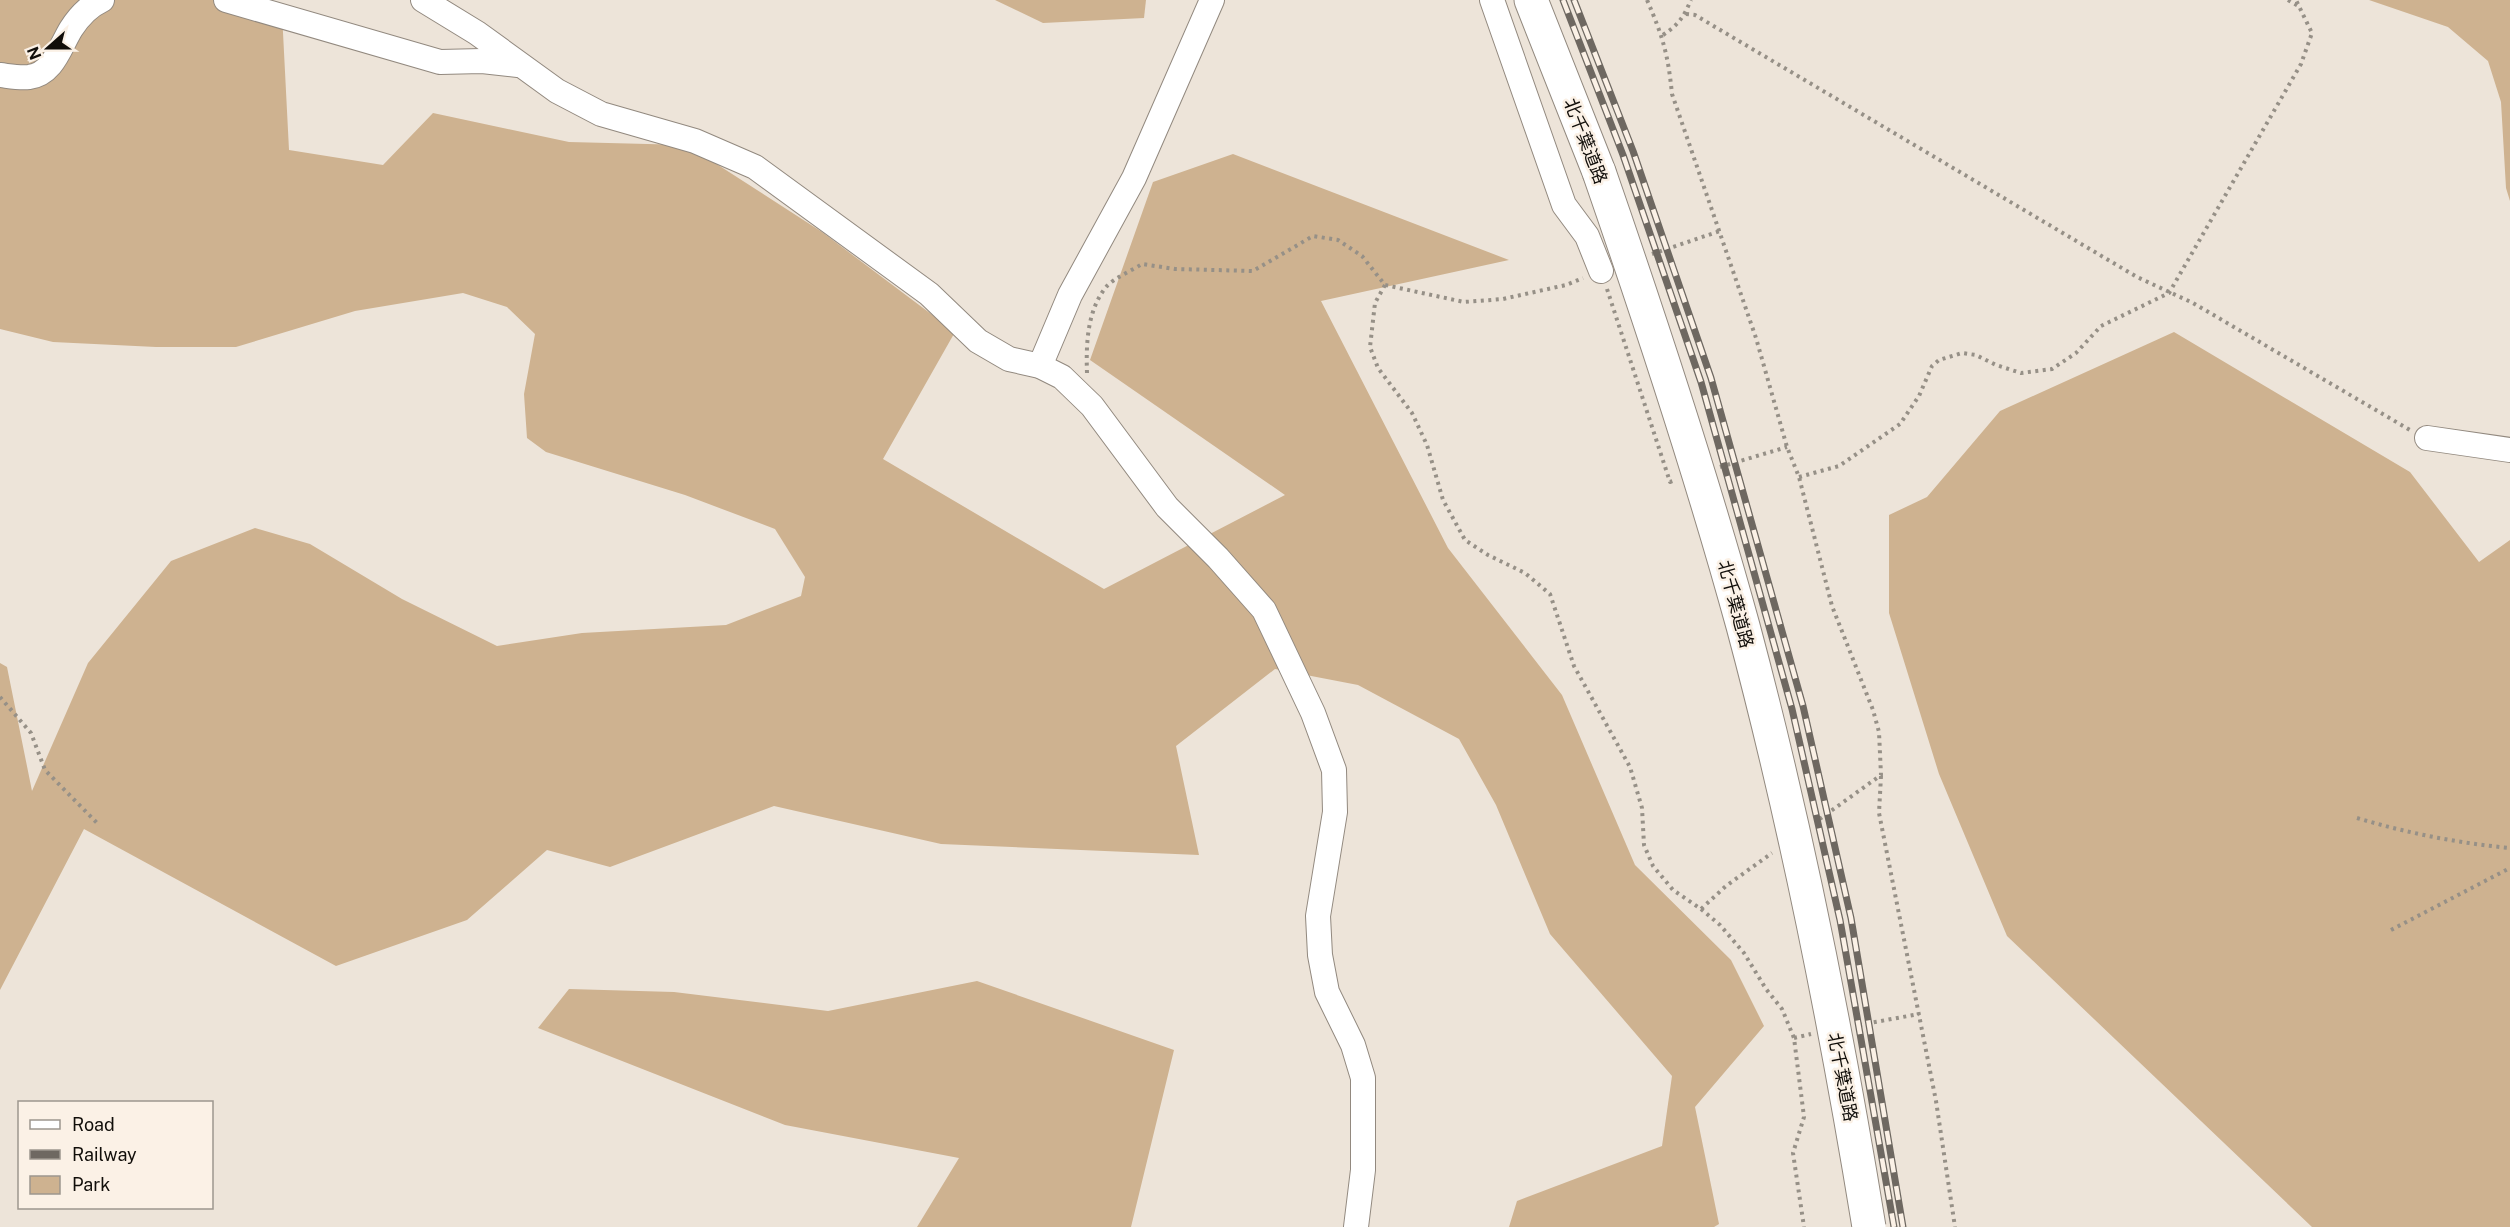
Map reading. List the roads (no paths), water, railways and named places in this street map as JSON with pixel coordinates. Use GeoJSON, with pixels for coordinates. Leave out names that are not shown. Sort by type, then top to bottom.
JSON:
{"type":"FeatureCollection","features":[{"type":"Feature","properties":{"kind":"highway","name":"北千葉道路"},"geometry":{"type":"LineString","coordinates":[[1531,0],[1599,172],[1653,325],[1743,627],[1816,939],[1853,1128],[1869,1227]]}},
{"type":"Feature","properties":{"kind":"street"},"geometry":{"type":"LineString","coordinates":[[0,75],[29,77],[40,73],[55,58],[77,21],[94,4],[102,0]]}},
{"type":"Feature","properties":{"kind":"street"},"geometry":{"type":"LineString","coordinates":[[226,0],[440,62],[482,61],[518,65]]}},
{"type":"Feature","properties":{"kind":"street"},"geometry":{"type":"LineString","coordinates":[[423,0],[477,33],[518,65],[557,91],[602,114],[695,141],[755,167],[929,294],[978,341],[1009,358],[1040,366],[1062,377],[1092,406],[1167,507],[1218,558],[1264,610],[1313,713],[1334,770],[1335,812],[1318,916],[1320,955],[1327,992],[1353,1045],[1363,1078],[1363,1170],[1356,1227]]}},
{"type":"Feature","properties":{"kind":"street"},"geometry":{"type":"LineString","coordinates":[[1040,366],[1070,296],[1134,178],[1212,0]]}},
{"type":"Feature","properties":{"kind":"street"},"geometry":{"type":"LineString","coordinates":[[1492,0],[1564,206],[1587,236],[1601,271]]}},
{"type":"Feature","properties":{"kind":"street"},"geometry":{"type":"LineString","coordinates":[[2427,438],[2510,450]]}},
{"type":"Feature","properties":{"kind":"railway"},"geometry":{"type":"LineString","coordinates":[[1563,0],[1623,155],[1701,382],[1792,709],[1840,920],[1894,1227]]}},
{"type":"Feature","properties":{"kind":"railway"},"geometry":{"type":"LineString","coordinates":[[1574,0],[1633,151],[1711,378],[1803,706],[1851,918],[1903,1227]]}}]}
